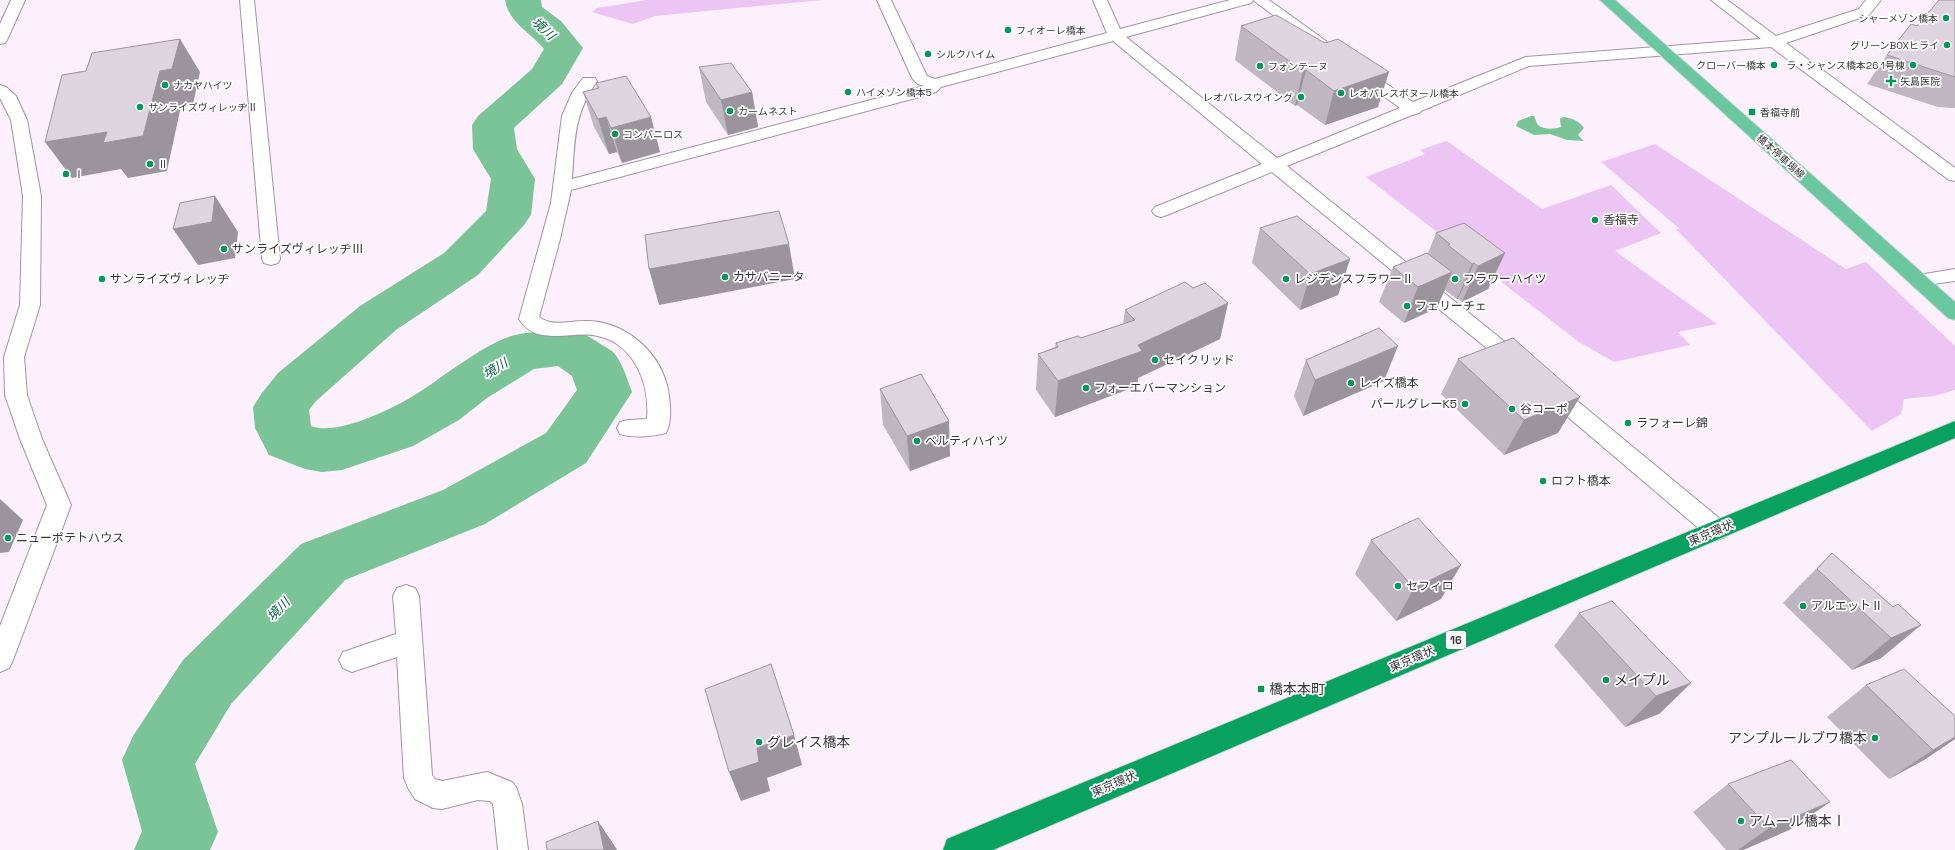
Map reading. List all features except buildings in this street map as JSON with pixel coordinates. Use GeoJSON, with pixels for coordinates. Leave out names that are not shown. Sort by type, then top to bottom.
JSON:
{"type":"FeatureCollection","features":[{"type":"Feature","properties":{"kind":"highway","name":"東京環状"},"geometry":{"type":"LineString","coordinates":[[958,850],[1955,429]]}},
{"type":"Feature","properties":{"kind":"main road","name":"橋本停車場線"},"geometry":{"type":"LineString","coordinates":[[1607,0],[1955,313]]}},
{"type":"Feature","properties":{"kind":"street"},"geometry":{"type":"LineString","coordinates":[[0,40],[18,0]]}},
{"type":"Feature","properties":{"kind":"street"},"geometry":{"type":"LineString","coordinates":[[247,0],[271,259]]}},
{"type":"Feature","properties":{"kind":"street"},"geometry":{"type":"LineString","coordinates":[[884,0],[920,78],[924,81],[935,84]]}},
{"type":"Feature","properties":{"kind":"street"},"geometry":{"type":"LineString","coordinates":[[1100,0],[1115,34],[1533,376],[1717,530]]}},
{"type":"Feature","properties":{"kind":"street"},"geometry":{"type":"LineString","coordinates":[[562,187],[921,92],[930,89],[935,84],[1115,34],[1246,0]]}},
{"type":"Feature","properties":{"kind":"street"},"geometry":{"type":"LineString","coordinates":[[1260,0],[1330,50]]}},
{"type":"Feature","properties":{"kind":"street"},"geometry":{"type":"LineString","coordinates":[[1718,0],[1955,176]]}},
{"type":"Feature","properties":{"kind":"street"},"geometry":{"type":"LineString","coordinates":[[1161,211],[1413,110],[1526,62],[1665,52],[1774,42],[1864,12],[1874,0]]}},
{"type":"Feature","properties":{"kind":"street"},"geometry":{"type":"LineString","coordinates":[[1349,64],[1413,110]]}},
{"type":"Feature","properties":{"kind":"street"},"geometry":{"type":"LineString","coordinates":[[589,81],[579,93],[572,106],[568,122],[562,187],[555,226],[529,318],[537,327],[552,330],[594,328],[617,336],[634,346],[648,366],[658,393],[658,427],[628,428]]}},
{"type":"Feature","properties":{"kind":"street"},"geometry":{"type":"LineString","coordinates":[[0,90],[10,99],[20,120],[32,196],[30,305],[14,357],[16,395],[59,505],[0,660]]}},
{"type":"Feature","properties":{"kind":"street"},"geometry":{"type":"LineString","coordinates":[[1919,280],[1955,275]]}},
{"type":"Feature","properties":{"kind":"street"},"geometry":{"type":"LineString","coordinates":[[406,596],[418,778],[425,789],[437,794],[451,794],[475,786],[488,785],[498,790],[506,797],[514,850]]}},
{"type":"Feature","properties":{"kind":"street"},"geometry":{"type":"LineString","coordinates":[[352,660],[409,642]]}},
{"type":"Feature","properties":{"kind":"shaded area"},"geometry":{"type":"Polygon","coordinates":[[[647,0],[823,0],[655,16],[633,24],[592,12],[597,8],[647,0]]]}},
{"type":"Feature","properties":{"kind":"shaded area"},"geometry":{"type":"Polygon","coordinates":[[[1534,116],[1540,127],[1552,129],[1561,127],[1560,119],[1563,117],[1575,120],[1584,128],[1578,135],[1584,141],[1567,140],[1550,134],[1534,135],[1516,126],[1518,121],[1534,116]]]}},
{"type":"Feature","properties":{"kind":"shaded area"},"geometry":{"type":"Polygon","coordinates":[[[1447,141],[1542,209],[1611,185],[1661,233],[1615,251],[1717,324],[1678,332],[1690,345],[1614,362],[1579,342],[1366,177],[1425,154],[1420,150],[1447,141]]]}},
{"type":"Feature","properties":{"kind":"shaded area"},"geometry":{"type":"Polygon","coordinates":[[[1655,144],[1846,269],[1866,262],[1955,346],[1955,390],[1934,396],[1904,399],[1901,414],[1872,431],[1676,229],[1680,229],[1601,162],[1655,144]]]}},
{"type":"Feature","properties":{"kind":"waterway","name":"境川"},"geometry":{"type":"LineString","coordinates":[[172,850],[180,832],[158,760],[207,682],[323,562],[464,507],[566,448],[605,392],[595,366],[568,347],[522,352],[468,384],[440,406],[393,431],[342,448],[322,450],[305,447],[289,440],[283,428],[281,407],[297,387],[378,318],[461,264],[508,215],[513,179],[495,149],[493,125],[548,76],[564,48],[548,29],[525,11],[523,0]]}},
{"type":"Feature","properties":{"kind":"place","name":"シャーメゾン橋本"},"geometry":{"type":"Point","coordinates":[1946,18]}},
{"type":"Feature","properties":{"kind":"place","name":"フィオーレ橋本"},"geometry":{"type":"Point","coordinates":[1008,30]}},
{"type":"Feature","properties":{"kind":"place","name":"グリーンBOXヒライ"},"geometry":{"type":"Point","coordinates":[1947,45]}},
{"type":"Feature","properties":{"kind":"place","name":"シルクハイム"},"geometry":{"type":"Point","coordinates":[928,54]}},
{"type":"Feature","properties":{"kind":"place","name":"クローバー橋本"},"geometry":{"type":"Point","coordinates":[1774,65]}},
{"type":"Feature","properties":{"kind":"place","name":"ラ・シャンス橋本26 1号棟"},"geometry":{"type":"Point","coordinates":[1913,65]}},
{"type":"Feature","properties":{"kind":"place","name":"フォンテーヌ"},"geometry":{"type":"Point","coordinates":[1260,66]}},
{"type":"Feature","properties":{"kind":"place","name":"矢島医院"},"geometry":{"type":"Point","coordinates":[1891,81]}},
{"type":"Feature","properties":{"kind":"place","name":"ナカヤハイツ"},"geometry":{"type":"Point","coordinates":[165,85]}},
{"type":"Feature","properties":{"kind":"place","name":"ハイメゾン橋本5"},"geometry":{"type":"Point","coordinates":[848,92]}},
{"type":"Feature","properties":{"kind":"place","name":"レオパレスボヌール橋本"},"geometry":{"type":"Point","coordinates":[1341,93]}},
{"type":"Feature","properties":{"kind":"place","name":"レオパレスウイング"},"geometry":{"type":"Point","coordinates":[1301,97]}},
{"type":"Feature","properties":{"kind":"place","name":"サンライズヴィレッヂⅡ"},"geometry":{"type":"Point","coordinates":[140,107]}},
{"type":"Feature","properties":{"kind":"place","name":"カームネスト"},"geometry":{"type":"Point","coordinates":[730,111]}},
{"type":"Feature","properties":{"kind":"place","name":"香福寺前"},"geometry":{"type":"Point","coordinates":[1752,112]}},
{"type":"Feature","properties":{"kind":"place","name":"コンパニロス"},"geometry":{"type":"Point","coordinates":[615,134]}},
{"type":"Feature","properties":{"kind":"place","name":"Ⅱ"},"geometry":{"type":"Point","coordinates":[150,164]}},
{"type":"Feature","properties":{"kind":"place","name":"Ⅰ"},"geometry":{"type":"Point","coordinates":[66,174]}},
{"type":"Feature","properties":{"kind":"place","name":"香福寺"},"geometry":{"type":"Point","coordinates":[1595,220]}},
{"type":"Feature","properties":{"kind":"place","name":"サンライズヴィレッヂⅢ"},"geometry":{"type":"Point","coordinates":[224,249]}},
{"type":"Feature","properties":{"kind":"place","name":"カサバニータ"},"geometry":{"type":"Point","coordinates":[725,277]}},
{"type":"Feature","properties":{"kind":"place","name":"サンライズヴィレッヂ"},"geometry":{"type":"Point","coordinates":[102,279]}},
{"type":"Feature","properties":{"kind":"place","name":"レジデンスフラワーⅡ"},"geometry":{"type":"Point","coordinates":[1286,279]}},
{"type":"Feature","properties":{"kind":"place","name":"フラワーハイツ"},"geometry":{"type":"Point","coordinates":[1455,279]}},
{"type":"Feature","properties":{"kind":"place","name":"フェリーチェ"},"geometry":{"type":"Point","coordinates":[1407,306]}},
{"type":"Feature","properties":{"kind":"place","name":"セイクリッド"},"geometry":{"type":"Point","coordinates":[1155,360]}},
{"type":"Feature","properties":{"kind":"place","name":"レイズ橋本"},"geometry":{"type":"Point","coordinates":[1351,383]}},
{"type":"Feature","properties":{"kind":"place","name":"フォーエバーマンション"},"geometry":{"type":"Point","coordinates":[1086,388]}},
{"type":"Feature","properties":{"kind":"place","name":"パールグレーK5"},"geometry":{"type":"Point","coordinates":[1465,404]}},
{"type":"Feature","properties":{"kind":"place","name":"谷コーポ"},"geometry":{"type":"Point","coordinates":[1512,409]}},
{"type":"Feature","properties":{"kind":"place","name":"ラフォーレ錦"},"geometry":{"type":"Point","coordinates":[1628,423]}},
{"type":"Feature","properties":{"kind":"place","name":"ベルティハイツ"},"geometry":{"type":"Point","coordinates":[917,441]}},
{"type":"Feature","properties":{"kind":"place","name":"ロフト橋本"},"geometry":{"type":"Point","coordinates":[1543,481]}},
{"type":"Feature","properties":{"kind":"place","name":"ニューポテトハウス"},"geometry":{"type":"Point","coordinates":[8,538]}},
{"type":"Feature","properties":{"kind":"place","name":"セフィロ"},"geometry":{"type":"Point","coordinates":[1398,586]}},
{"type":"Feature","properties":{"kind":"place","name":"アルエットⅡ"},"geometry":{"type":"Point","coordinates":[1803,606]}},
{"type":"Feature","properties":{"kind":"place","name":"メイプル"},"geometry":{"type":"Point","coordinates":[1606,680]}},
{"type":"Feature","properties":{"kind":"place","name":"橋本本町"},"geometry":{"type":"Point","coordinates":[1261,689]}},
{"type":"Feature","properties":{"kind":"place","name":"アンプルールブワ橋本"},"geometry":{"type":"Point","coordinates":[1875,738]}},
{"type":"Feature","properties":{"kind":"place","name":"グレイス橋本"},"geometry":{"type":"Point","coordinates":[759,742]}},
{"type":"Feature","properties":{"kind":"place","name":"アムール橋本Ⅰ"},"geometry":{"type":"Point","coordinates":[1741,821]}}]}
